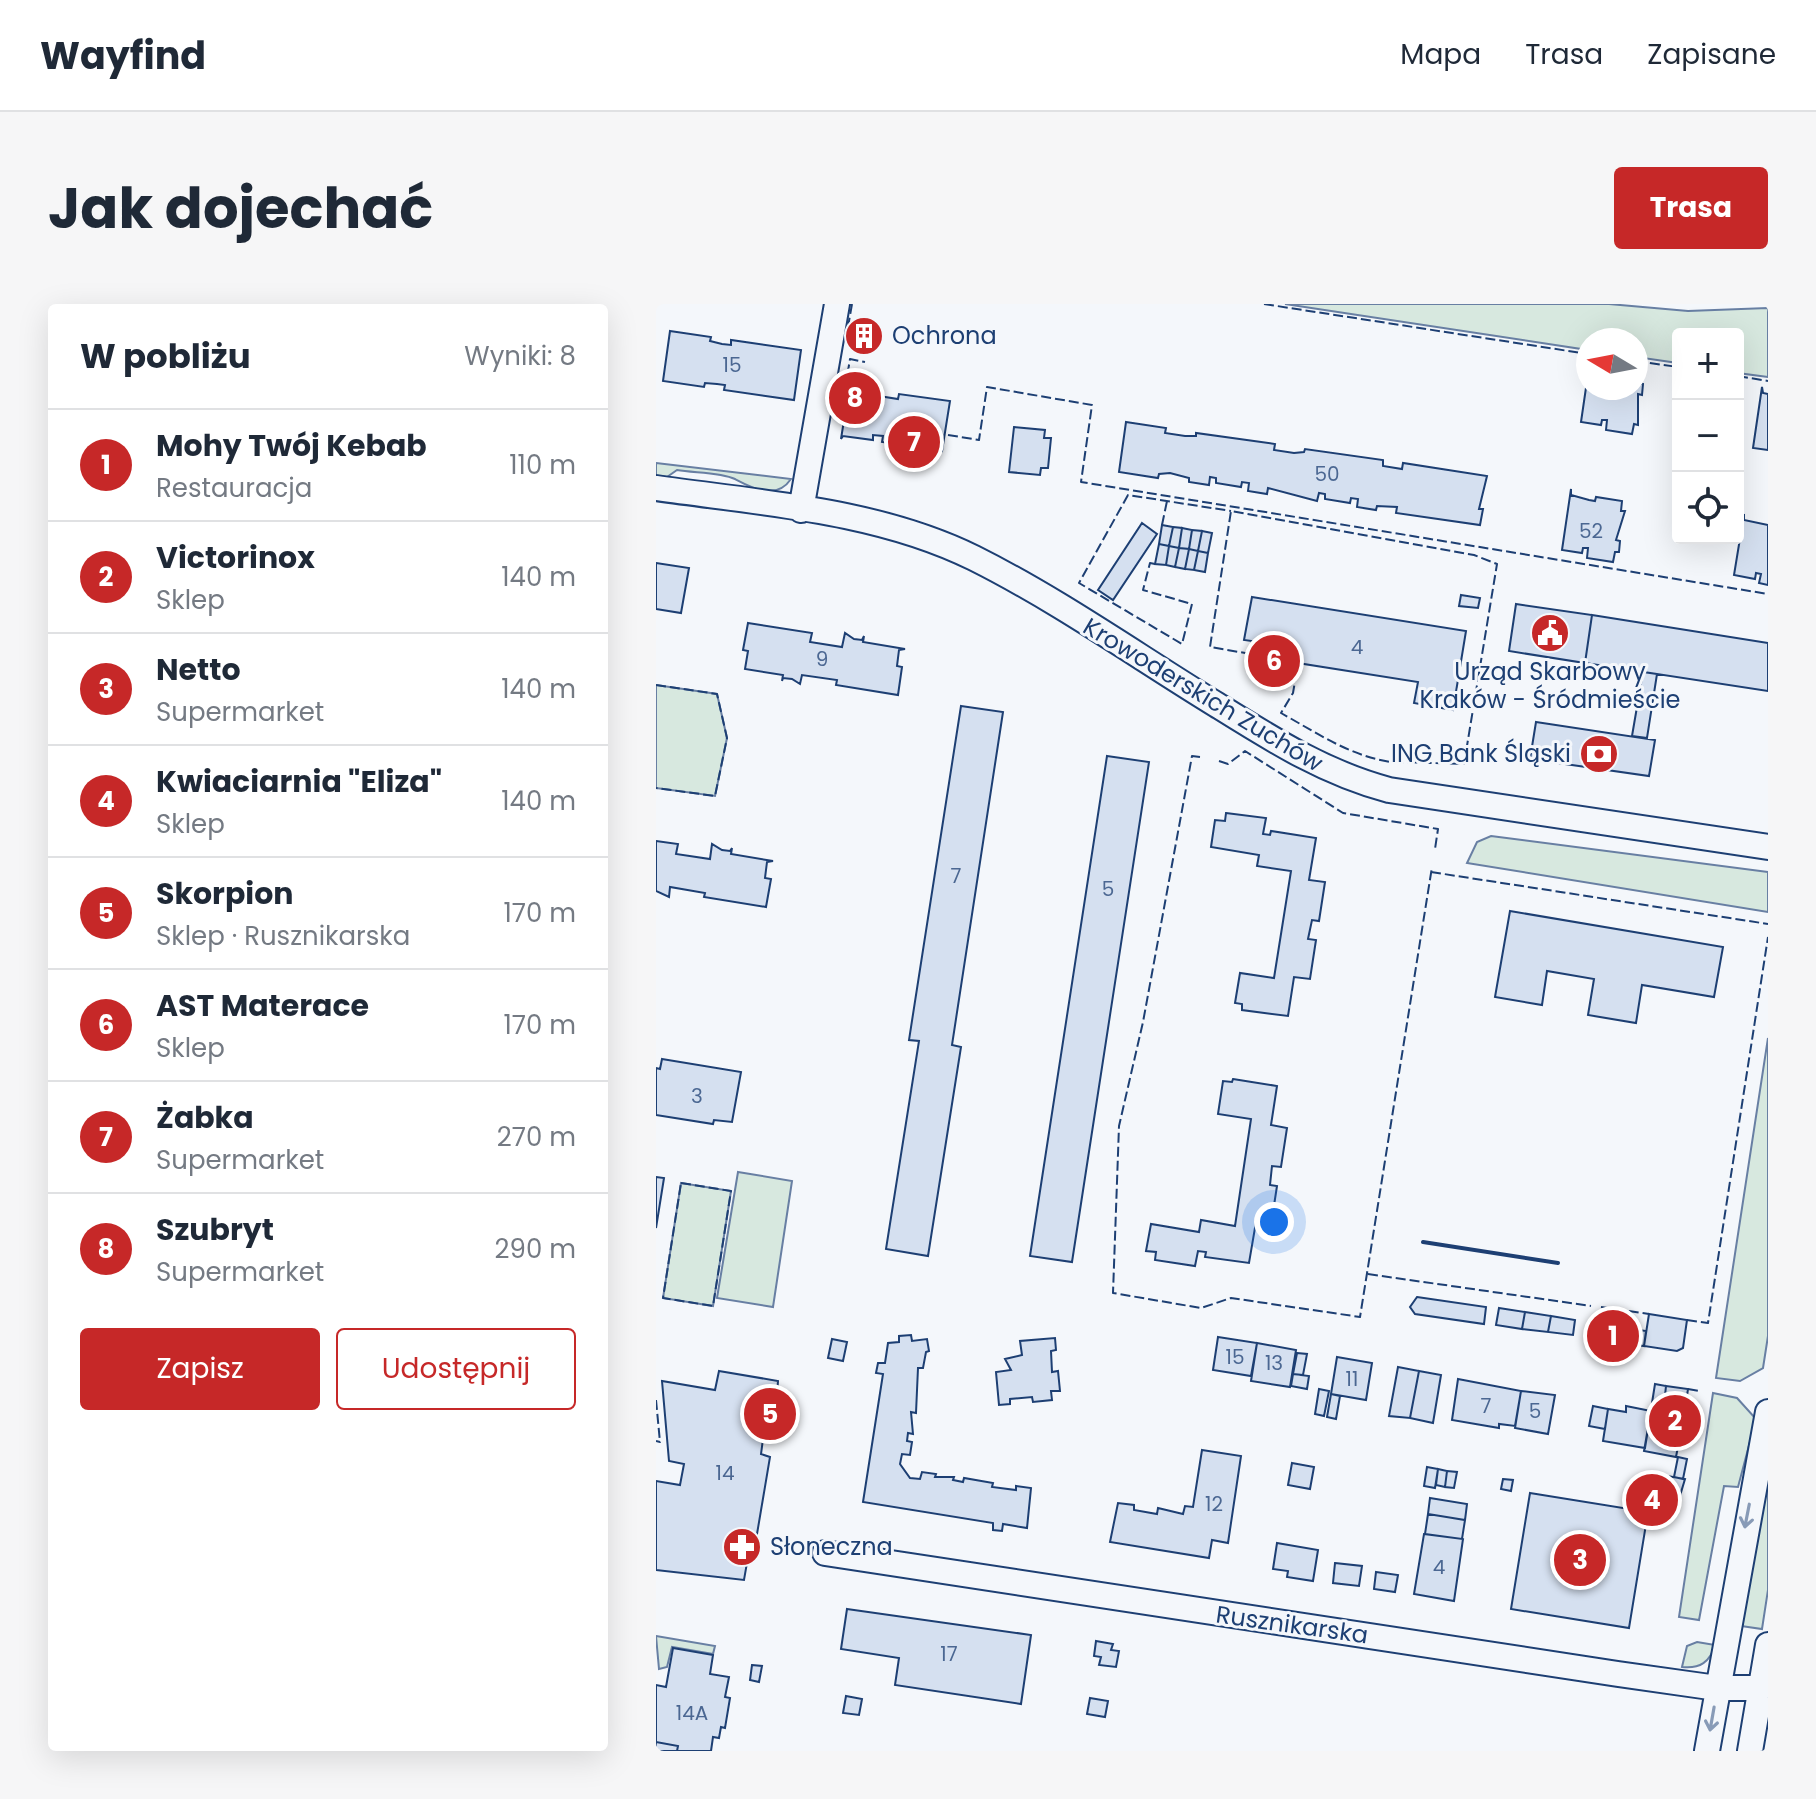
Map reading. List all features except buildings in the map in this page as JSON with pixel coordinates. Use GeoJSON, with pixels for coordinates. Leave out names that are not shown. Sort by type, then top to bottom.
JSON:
{"type":"FeatureCollection","features":[{"type":"Feature","properties":{"kind":"street"},"geometry":{"type":"LineString","coordinates":[[801,510],[837,304]]}},
{"type":"Feature","properties":{"kind":"street","name":"Krowoderskich Zuchów"},"geometry":{"type":"LineString","coordinates":[[656,488],[883,524],[974,558],[1303,758],[1360,782],[1389,790],[1768,847]]}},
{"type":"Feature","properties":{"kind":"street"},"geometry":{"type":"LineString","coordinates":[[1707,1751],[1768,1412]]}},
{"type":"Feature","properties":{"kind":"street","name":"Rusznikarska"},"geometry":{"type":"LineString","coordinates":[[825,1553],[1717,1688],[1760,1688]]}},
{"type":"Feature","properties":{"kind":"street"},"geometry":{"type":"LineString","coordinates":[[1750,1751],[1768,1645]]}},
{"type":"Feature","properties":{"kind":"shaded area"},"geometry":{"type":"Polygon","coordinates":[[[1285,304],[1609,304],[1688,311],[1768,308],[1768,377],[1744,374],[1744,328],[1672,328],[1672,362],[1648,359],[1648,328],[1576,328],[1576,348],[1285,304]]]}},
{"type":"Feature","properties":{"kind":"shaded area"},"geometry":{"type":"Polygon","coordinates":[[[656,463],[791,479],[778,490],[764,491],[715,474],[677,470],[667,477],[656,476],[656,463]]]}},
{"type":"Feature","properties":{"kind":"shaded area"},"geometry":{"type":"Polygon","coordinates":[[[656,685],[717,694],[727,738],[715,796],[656,788],[656,685]]]}},
{"type":"Feature","properties":{"kind":"shaded area"},"geometry":{"type":"Polygon","coordinates":[[[1491,836],[1768,872],[1768,912],[1467,863],[1477,842],[1491,836]]]}},
{"type":"Feature","properties":{"kind":"shaded area"},"geometry":{"type":"Polygon","coordinates":[[[1768,1038],[1768,1336],[1763,1368],[1740,1381],[1716,1378],[1768,1038]]]}},
{"type":"Feature","properties":{"kind":"shaded area"},"geometry":{"type":"Polygon","coordinates":[[[738,1172],[792,1181],[773,1307],[717,1298],[738,1172]]]}},
{"type":"Feature","properties":{"kind":"shaded area"},"geometry":{"type":"Polygon","coordinates":[[[681,1183],[731,1191],[713,1306],[663,1298],[681,1183]]]}},
{"type":"Feature","properties":{"kind":"shaded area"},"geometry":{"type":"Polygon","coordinates":[[[1713,1393],[1737,1398],[1756,1419],[1738,1487],[1724,1486],[1699,1620],[1679,1617],[1713,1393]]]}},
{"type":"Feature","properties":{"kind":"shaded area"},"geometry":{"type":"Polygon","coordinates":[[[1768,1467],[1768,1590],[1762,1629],[1734,1625],[1768,1467]]]}},
{"type":"Feature","properties":{"kind":"shaded area"},"geometry":{"type":"Polygon","coordinates":[[[656,1636],[715,1646],[713,1654],[672,1647],[667,1667],[659,1669],[656,1636]]]}},
{"type":"Feature","properties":{"kind":"shaded area"},"geometry":{"type":"Polygon","coordinates":[[[1697,1642],[1715,1645],[1710,1656],[1694,1667],[1682,1667],[1687,1646],[1697,1642]]]}},
{"type":"Feature","properties":{"kind":"fence"},"geometry":{"type":"LineString","coordinates":[[852,304],[848,327],[855,328]]}},
{"type":"Feature","properties":{"kind":"fence"},"geometry":{"type":"LineString","coordinates":[[1264,304],[1576,352]]}},
{"type":"Feature","properties":{"kind":"fence"},"geometry":{"type":"LineString","coordinates":[[865,362],[850,359],[847,377],[866,380],[865,386]]}},
{"type":"Feature","properties":{"kind":"fence"},"geometry":{"type":"LineString","coordinates":[[1648,363],[1672,366]]}},
{"type":"Feature","properties":{"kind":"fence"},"geometry":{"type":"LineString","coordinates":[[1744,377],[1768,381]]}},
{"type":"Feature","properties":{"kind":"fence"},"geometry":{"type":"LineString","coordinates":[[948,435],[979,440],[987,387],[1092,405],[1081,482],[1768,594]]}},
{"type":"Feature","properties":{"kind":"fence"},"geometry":{"type":"LineString","coordinates":[[1155,564],[1150,563],[1143,590],[1192,604],[1182,644],[1079,583],[1128,495],[1231,511]]}},
{"type":"Feature","properties":{"kind":"fence"},"geometry":{"type":"LineString","coordinates":[[1162,525],[1167,501]]}},
{"type":"Feature","properties":{"kind":"fence"},"geometry":{"type":"LineString","coordinates":[[1251,654],[1210,647],[1231,511],[1474,555],[1497,564],[1464,764],[1399,762],[1401,749],[1393,748],[1391,762],[1376,759],[1334,743],[1281,713],[1293,693],[1298,663]]}},
{"type":"Feature","properties":{"kind":"fence"},"geometry":{"type":"LineString","coordinates":[[656,685],[717,694],[727,738],[715,796],[656,788]]}},
{"type":"Feature","properties":{"kind":"fence"},"geometry":{"type":"LineString","coordinates":[[1219,761],[1228,764],[1245,751],[1343,813],[1438,829],[1435,849]]}},
{"type":"Feature","properties":{"kind":"fence"},"geometry":{"type":"LineString","coordinates":[[1200,757],[1192,756],[1143,1022],[1119,1126],[1113,1293],[1201,1308],[1231,1298],[1360,1317],[1432,867]]}},
{"type":"Feature","properties":{"kind":"fence"},"geometry":{"type":"LineString","coordinates":[[1431,872],[1768,924]]}},
{"type":"Feature","properties":{"kind":"fence"},"geometry":{"type":"LineString","coordinates":[[1687,1320],[1708,1323],[1768,937]]}},
{"type":"Feature","properties":{"kind":"fence"},"geometry":{"type":"LineString","coordinates":[[681,1183],[731,1191],[713,1306],[663,1298],[681,1183]]}},
{"type":"Feature","properties":{"kind":"fence"},"geometry":{"type":"LineString","coordinates":[[1368,1274],[1591,1306]]}},
{"type":"Feature","properties":{"kind":"fence"},"geometry":{"type":"LineString","coordinates":[[1601,1307],[1649,1314]]}},
{"type":"Feature","properties":{"kind":"fence"},"geometry":{"type":"LineString","coordinates":[[1688,1389],[1699,1391]]}},
{"type":"Feature","properties":{"kind":"fence"},"geometry":{"type":"LineString","coordinates":[[656,1400],[660,1442],[656,1441]]}},
{"type":"Feature","properties":{"kind":"wall"},"geometry":{"type":"LineString","coordinates":[[1423,1242],[1558,1263]]}},
{"type":"Feature","properties":{"kind":"place","name":"Ochrona"},"geometry":{"type":"Point","coordinates":[864,336]}},
{"type":"Feature","properties":{"kind":"place","name":"Szubryt"},"geometry":{"type":"Point","coordinates":[855,398]}},
{"type":"Feature","properties":{"kind":"place","name":"Żabka"},"geometry":{"type":"Point","coordinates":[914,442]}},
{"type":"Feature","properties":{"kind":"place","name":"Urząd Skarbowy Kraków - Śródmieście"},"geometry":{"type":"Point","coordinates":[1550,633]}},
{"type":"Feature","properties":{"kind":"place","name":"AST Materace"},"geometry":{"type":"Point","coordinates":[1274,661]}},
{"type":"Feature","properties":{"kind":"place","name":"ING Bank Śląski"},"geometry":{"type":"Point","coordinates":[1599,754]}},
{"type":"Feature","properties":{"kind":"place","name":"Mohy Twój Kebab"},"geometry":{"type":"Point","coordinates":[1613,1336]}},
{"type":"Feature","properties":{"kind":"place","name":"Skorpion"},"geometry":{"type":"Point","coordinates":[770,1414]}},
{"type":"Feature","properties":{"kind":"place","name":"Victorinox"},"geometry":{"type":"Point","coordinates":[1675,1421]}},
{"type":"Feature","properties":{"kind":"place","name":"Kwiaciarnia \"Eliza\""},"geometry":{"type":"Point","coordinates":[1652,1500]}},
{"type":"Feature","properties":{"kind":"place","name":"Słoneczna"},"geometry":{"type":"Point","coordinates":[742,1547]}},
{"type":"Feature","properties":{"kind":"place","name":"Netto"},"geometry":{"type":"Point","coordinates":[1580,1560]}}]}
